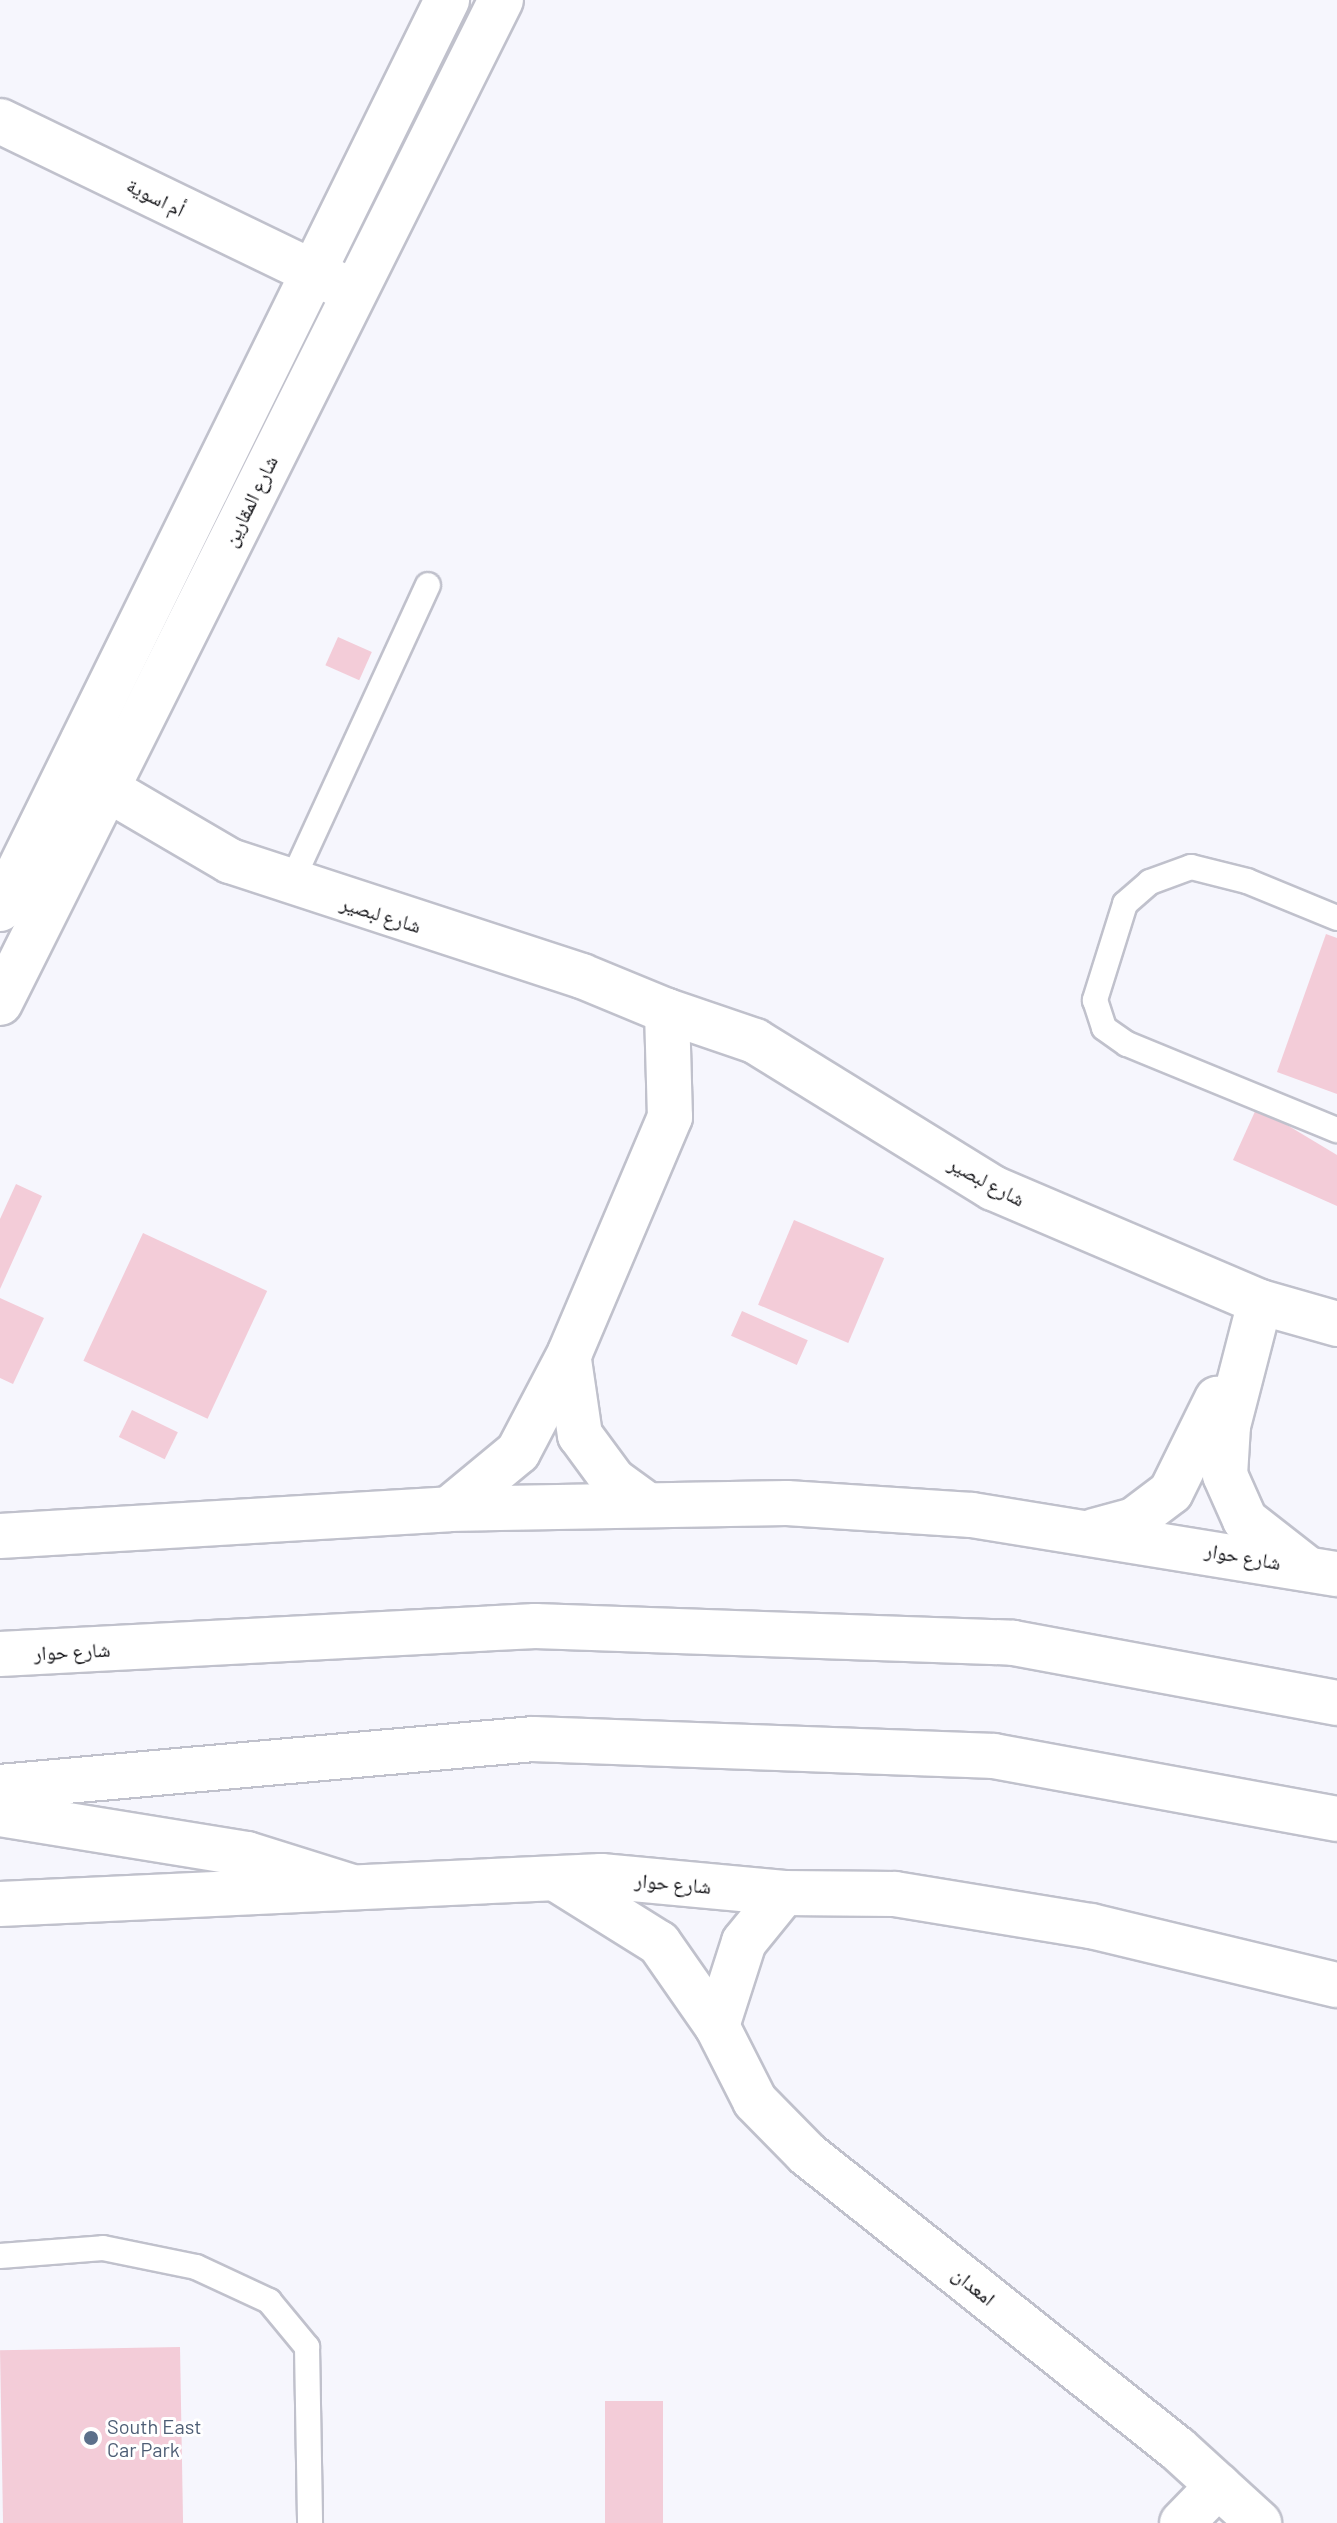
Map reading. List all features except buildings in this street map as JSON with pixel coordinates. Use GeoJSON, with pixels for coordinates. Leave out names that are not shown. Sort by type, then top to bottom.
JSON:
{"type":"FeatureCollection","features":[{"type":"Feature","properties":{"kind":"main road"},"geometry":{"type":"LineString","coordinates":[[0,909],[447,0]]}},
{"type":"Feature","properties":{"kind":"main road","name":"شارع المقارين"},"geometry":{"type":"LineString","coordinates":[[0,1003],[501,0]]}},
{"type":"Feature","properties":{"kind":"main road","name":"أم اسوية"},"geometry":{"type":"LineString","coordinates":[[0,121],[354,292]]}},
{"type":"Feature","properties":{"kind":"main road"},"geometry":{"type":"LineString","coordinates":[[83,741],[107,789]]}},
{"type":"Feature","properties":{"kind":"main road","name":"شارع لبصير"},"geometry":{"type":"LineString","coordinates":[[107,789],[172,832],[290,885],[582,976],[667,1011],[755,1041],[993,1188],[1260,1302],[1337,1324]]}},
{"type":"Feature","properties":{"kind":"main road"},"geometry":{"type":"LineString","coordinates":[[449,1509],[518,1452],[570,1353],[670,1117],[667,1011]]}},
{"type":"Feature","properties":{"kind":"main road"},"geometry":{"type":"LineString","coordinates":[[1260,1302],[1224,1450],[1232,1499],[1263,1538],[1321,1570]]}},
{"type":"Feature","properties":{"kind":"main road"},"geometry":{"type":"LineString","coordinates":[[570,1353],[580,1435],[613,1480],[643,1502]]}},
{"type":"Feature","properties":{"kind":"main road"},"geometry":{"type":"LineString","coordinates":[[1094,1531],[1134,1520],[1171,1492],[1217,1398],[1243,1366]]}},
{"type":"Feature","properties":{"kind":"main road","name":"شارع حوار"},"geometry":{"type":"LineString","coordinates":[[0,1536],[449,1509],[643,1502],[861,1507],[1094,1531],[1321,1570]]}},
{"type":"Feature","properties":{"kind":"main road","name":"شارع حوار"},"geometry":{"type":"LineString","coordinates":[[0,1654],[535,1626],[950,1640],[1013,1643],[1337,1703]]}},
{"type":"Feature","properties":{"kind":"main road"},"geometry":{"type":"LineString","coordinates":[[0,1787],[534,1739],[994,1756],[1337,1819]]}},
{"type":"Feature","properties":{"kind":"main road"},"geometry":{"type":"LineString","coordinates":[[0,1814],[247,1854],[349,1886]]}},
{"type":"Feature","properties":{"kind":"main road","name":"شارع حوار"},"geometry":{"type":"LineString","coordinates":[[0,1904],[601,1876],[784,1893],[895,1894],[1091,1926],[1337,1985]]}},
{"type":"Feature","properties":{"kind":"main road","name":"امعدان"},"geometry":{"type":"LineString","coordinates":[[558,1880],[659,1943],[717,2026],[755,2101],[807,2154],[1218,2486],[1259,2523]]}},
{"type":"Feature","properties":{"kind":"main road"},"geometry":{"type":"LineString","coordinates":[[717,2026],[744,1942],[784,1893]]}},
{"type":"Feature","properties":{"kind":"main road"},"geometry":{"type":"LineString","coordinates":[[1182,2523],[1218,2486]]}},
{"type":"Feature","properties":{"kind":"lane"},"geometry":{"type":"LineString","coordinates":[[290,885],[428,585]]}},
{"type":"Feature","properties":{"kind":"lane"},"geometry":{"type":"LineString","coordinates":[[1337,918],[1191,867],[1150,882],[1125,904],[1095,1000],[1104,1028],[1127,1044],[1337,1130]]}},
{"type":"Feature","properties":{"kind":"lane"},"geometry":{"type":"LineString","coordinates":[[0,2256],[103,2248],[196,2267],[269,2301],[307,2347],[310,2523]]}},
{"type":"Feature","properties":{"kind":"place","name":"South East Car Park"},"geometry":{"type":"Point","coordinates":[91,2438]}}]}
